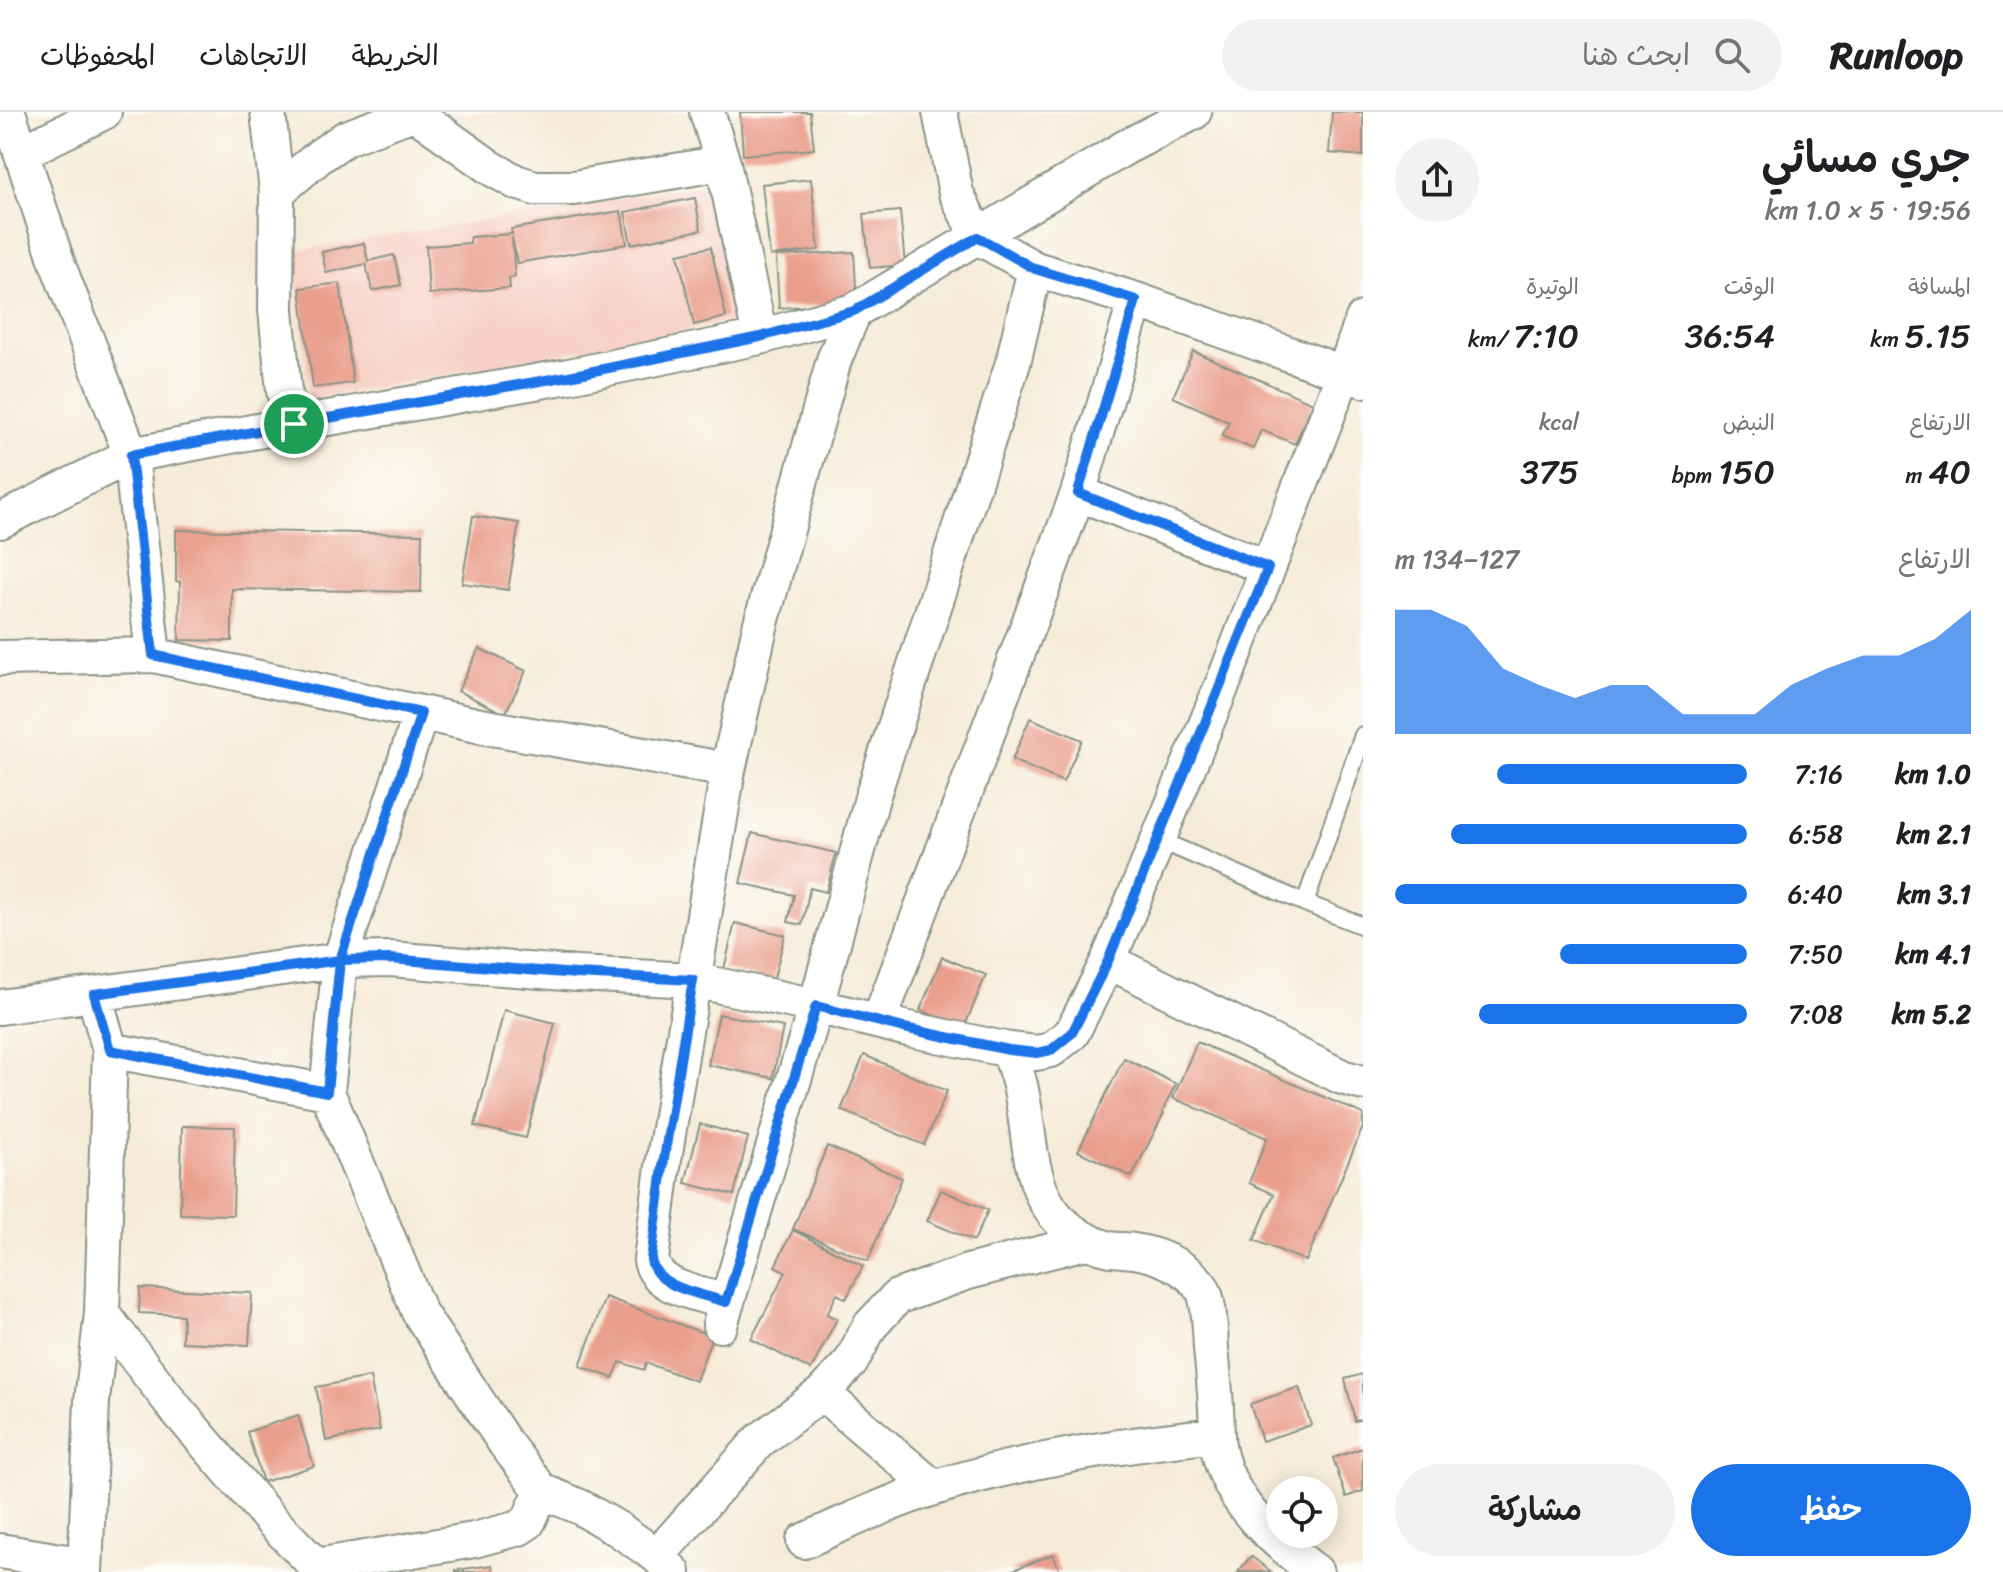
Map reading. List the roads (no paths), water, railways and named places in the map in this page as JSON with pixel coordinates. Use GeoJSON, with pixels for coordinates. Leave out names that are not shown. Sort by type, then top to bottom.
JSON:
{"type":"FeatureCollection","features":[{"type":"Feature","properties":{"kind":"street"},"geometry":{"type":"LineString","coordinates":[[8,112],[58,265],[131,455],[153,655]]}},
{"type":"Feature","properties":{"kind":"street"},"geometry":{"type":"LineString","coordinates":[[21,153],[104,112]]}},
{"type":"Feature","properties":{"kind":"street"},"geometry":{"type":"LineString","coordinates":[[268,112],[277,192],[276,310],[284,391],[294,424]]}},
{"type":"Feature","properties":{"kind":"street"},"geometry":{"type":"LineString","coordinates":[[277,192],[346,138],[415,112],[491,168],[516,182],[535,188],[574,188],[723,163]]}},
{"type":"Feature","properties":{"kind":"street"},"geometry":{"type":"LineString","coordinates":[[707,112],[723,163],[760,337]]}},
{"type":"Feature","properties":{"kind":"street"},"geometry":{"type":"LineString","coordinates":[[940,112],[956,193],[978,237],[1035,269],[1136,300],[1354,376]]}},
{"type":"Feature","properties":{"kind":"street"},"geometry":{"type":"LineString","coordinates":[[0,521],[131,455],[569,376],[760,337],[854,311],[1126,147],[1151,128],[1194,112]]}},
{"type":"Feature","properties":{"kind":"street"},"geometry":{"type":"LineString","coordinates":[[854,311],[834,360],[760,627],[728,770],[664,1159],[652,1269],[662,1280],[723,1314],[816,1006],[872,798],[1013,363],[1035,269]]}},
{"type":"Feature","properties":{"kind":"street"},"geometry":{"type":"LineString","coordinates":[[879,1021],[1078,493],[1136,300]]}},
{"type":"Feature","properties":{"kind":"street"},"geometry":{"type":"LineString","coordinates":[[0,1007],[340,960],[390,959],[693,980],[1009,1050],[1037,1053],[1051,1050],[1072,1033],[1108,961],[1268,568],[1354,376],[1363,319]]}},
{"type":"Feature","properties":{"kind":"street"},"geometry":{"type":"LineString","coordinates":[[1078,493],[1268,568]]}},
{"type":"Feature","properties":{"kind":"street"},"geometry":{"type":"LineString","coordinates":[[0,658],[153,655],[481,726],[728,770]]}},
{"type":"Feature","properties":{"kind":"street"},"geometry":{"type":"LineString","coordinates":[[421,713],[340,960],[327,1092],[419,1312],[505,1443],[542,1491],[580,1507],[618,1529],[665,1564],[759,1441],[822,1393],[851,1362],[870,1326],[897,1297],[968,1272],[1089,1241]]}},
{"type":"Feature","properties":{"kind":"street"},"geometry":{"type":"LineString","coordinates":[[1108,961],[1342,1077],[1363,1083]]}},
{"type":"Feature","properties":{"kind":"street"},"geometry":{"type":"LineString","coordinates":[[0,1551],[85,1569],[92,1401],[102,1313],[110,1050],[94,994]]}},
{"type":"Feature","properties":{"kind":"street"},"geometry":{"type":"LineString","coordinates":[[110,1050],[327,1092]]}},
{"type":"Feature","properties":{"kind":"street"},"geometry":{"type":"LineString","coordinates":[[1009,1050],[1021,1087],[1031,1156],[1044,1199],[1061,1223],[1089,1241],[1170,1262],[1201,1286],[1209,1331],[1219,1451],[1236,1495],[1261,1527],[1316,1572]]}},
{"type":"Feature","properties":{"kind":"street"},"geometry":{"type":"LineString","coordinates":[[102,1313],[176,1409],[271,1520],[319,1569],[474,1540],[519,1528],[528,1522],[542,1491]]}},
{"type":"Feature","properties":{"kind":"street"},"geometry":{"type":"LineString","coordinates":[[822,1393],[934,1488]]}},
{"type":"Feature","properties":{"kind":"street"},"geometry":{"type":"LineString","coordinates":[[804,1541],[934,1488],[1030,1462],[1141,1443],[1217,1435]]}},
{"type":"Feature","properties":{"kind":"lane"},"geometry":{"type":"LineString","coordinates":[[1305,903],[1363,735]]}},
{"type":"Feature","properties":{"kind":"lane"},"geometry":{"type":"LineString","coordinates":[[1159,840],[1363,926]]}}]}
